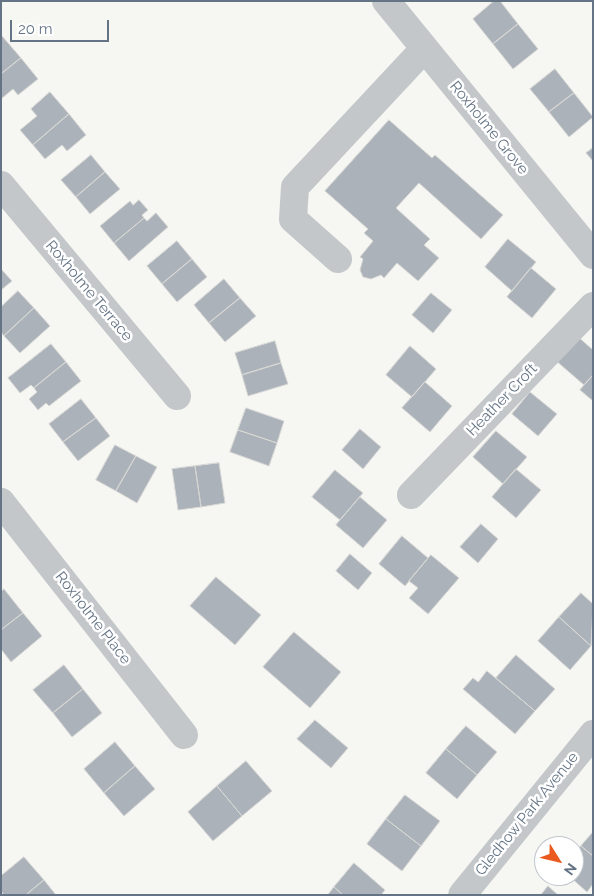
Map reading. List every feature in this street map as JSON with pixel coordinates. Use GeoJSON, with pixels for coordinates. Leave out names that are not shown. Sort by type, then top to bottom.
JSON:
{"type":"FeatureCollection","features":[{"type":"Feature","properties":{"kind":"street","name":"Roxholme Grove"},"geometry":{"type":"LineString","coordinates":[[386,1],[593,255]]}},
{"type":"Feature","properties":{"kind":"street"},"geometry":{"type":"LineString","coordinates":[[338,259],[293,219],[295,187],[424,49]]}},
{"type":"Feature","properties":{"kind":"street","name":"Roxholme Terrace"},"geometry":{"type":"LineString","coordinates":[[1,185],[177,396]]}},
{"type":"Feature","properties":{"kind":"street","name":"Heather Croft"},"geometry":{"type":"LineString","coordinates":[[411,495],[593,306]]}},
{"type":"Feature","properties":{"kind":"street","name":"Roxholme Place"},"geometry":{"type":"LineString","coordinates":[[1,502],[184,735]]}},
{"type":"Feature","properties":{"kind":"street","name":"Gledhow Park Avenue"},"geometry":{"type":"LineString","coordinates":[[462,895],[593,734]]}},
{"type":"Feature","properties":{"kind":"building"},"geometry":{"type":"Polygon","coordinates":[[[494,1],[500,1],[518,24],[493,44],[473,19],[494,1]]]}},
{"type":"Feature","properties":{"kind":"building"},"geometry":{"type":"Polygon","coordinates":[[[518,24],[538,49],[513,69],[493,44],[518,24]]]}},
{"type":"Feature","properties":{"kind":"building"},"geometry":{"type":"Polygon","coordinates":[[[1,37],[21,58],[1,74],[1,37]]]}},
{"type":"Feature","properties":{"kind":"building"},"geometry":{"type":"Polygon","coordinates":[[[21,58],[38,79],[18,95],[13,89],[1,99],[1,74],[21,58]]]}},
{"type":"Feature","properties":{"kind":"building"},"geometry":{"type":"Polygon","coordinates":[[[555,69],[574,93],[549,112],[530,89],[555,69]]]}},
{"type":"Feature","properties":{"kind":"building"},"geometry":{"type":"Polygon","coordinates":[[[50,92],[69,114],[33,145],[20,130],[37,116],[31,109],[50,92]]]}},
{"type":"Feature","properties":{"kind":"building"},"geometry":{"type":"Polygon","coordinates":[[[574,93],[593,117],[569,137],[549,112],[574,93]]]}},
{"type":"Feature","properties":{"kind":"building"},"geometry":{"type":"Polygon","coordinates":[[[69,114],[86,135],[67,151],[62,145],[45,159],[33,145],[69,114]]]}},
{"type":"Feature","properties":{"kind":"building"},"geometry":{"type":"Polygon","coordinates":[[[389,120],[432,158],[435,155],[503,215],[481,239],[419,183],[396,208],[430,239],[424,245],[439,258],[418,281],[397,263],[384,278],[381,275],[371,279],[363,277],[360,270],[363,259],[360,257],[373,241],[364,233],[368,229],[325,191],[389,120]]]}},
{"type":"Feature","properties":{"kind":"building"},"geometry":{"type":"Polygon","coordinates":[[[593,148],[593,161],[586,153],[593,148]]]}},
{"type":"Feature","properties":{"kind":"building"},"geometry":{"type":"Polygon","coordinates":[[[91,155],[105,172],[76,197],[61,180],[91,155]]]}},
{"type":"Feature","properties":{"kind":"building"},"geometry":{"type":"Polygon","coordinates":[[[105,172],[120,189],[90,214],[76,197],[105,172]]]}},
{"type":"Feature","properties":{"kind":"building"},"geometry":{"type":"Polygon","coordinates":[[[139,200],[148,210],[142,215],[144,218],[114,243],[100,226],[130,201],[133,205],[139,200]]]}},
{"type":"Feature","properties":{"kind":"building"},"geometry":{"type":"Polygon","coordinates":[[[156,213],[168,227],[129,261],[114,243],[144,218],[147,221],[156,213]]]}},
{"type":"Feature","properties":{"kind":"building"},"geometry":{"type":"Polygon","coordinates":[[[508,239],[536,262],[512,291],[485,267],[508,239]]]}},
{"type":"Feature","properties":{"kind":"building"},"geometry":{"type":"Polygon","coordinates":[[[177,241],[192,259],[162,284],[147,266],[177,241]]]}},
{"type":"Feature","properties":{"kind":"building"},"geometry":{"type":"Polygon","coordinates":[[[192,259],[207,277],[177,302],[162,284],[192,259]]]}},
{"type":"Feature","properties":{"kind":"building"},"geometry":{"type":"Polygon","coordinates":[[[531,268],[556,289],[532,318],[507,297],[531,268]]]}},
{"type":"Feature","properties":{"kind":"building"},"geometry":{"type":"Polygon","coordinates":[[[1,269],[12,281],[1,290],[1,269]]]}},
{"type":"Feature","properties":{"kind":"building"},"geometry":{"type":"Polygon","coordinates":[[[224,279],[240,298],[209,323],[194,305],[224,279]]]}},
{"type":"Feature","properties":{"kind":"building"},"geometry":{"type":"Polygon","coordinates":[[[18,291],[34,308],[4,336],[1,332],[1,307],[18,291]]]}},
{"type":"Feature","properties":{"kind":"building"},"geometry":{"type":"Polygon","coordinates":[[[431,293],[452,310],[433,333],[412,315],[431,293]]]}},
{"type":"Feature","properties":{"kind":"building"},"geometry":{"type":"Polygon","coordinates":[[[240,298],[256,316],[225,342],[209,323],[240,298]]]}},
{"type":"Feature","properties":{"kind":"building"},"geometry":{"type":"Polygon","coordinates":[[[34,308],[50,326],[20,353],[4,336],[34,308]]]}},
{"type":"Feature","properties":{"kind":"building"},"geometry":{"type":"Polygon","coordinates":[[[576,335],[593,350],[593,375],[584,385],[554,359],[576,335]]]}},
{"type":"Feature","properties":{"kind":"building"},"geometry":{"type":"Polygon","coordinates":[[[275,341],[281,363],[242,375],[235,353],[275,341]]]}},
{"type":"Feature","properties":{"kind":"building"},"geometry":{"type":"Polygon","coordinates":[[[51,344],[66,362],[34,388],[31,385],[20,393],[8,378],[51,344]]]}},
{"type":"Feature","properties":{"kind":"building"},"geometry":{"type":"Polygon","coordinates":[[[410,346],[436,369],[412,397],[386,375],[410,346]]]}},
{"type":"Feature","properties":{"kind":"building"},"geometry":{"type":"Polygon","coordinates":[[[66,362],[81,381],[49,406],[46,403],[38,410],[29,399],[37,392],[34,388],[66,362]]]}},
{"type":"Feature","properties":{"kind":"building"},"geometry":{"type":"Polygon","coordinates":[[[281,363],[288,384],[248,396],[242,375],[281,363]]]}},
{"type":"Feature","properties":{"kind":"building"},"geometry":{"type":"Polygon","coordinates":[[[593,375],[593,401],[580,390],[593,375]]]}},
{"type":"Feature","properties":{"kind":"building"},"geometry":{"type":"Polygon","coordinates":[[[425,382],[452,406],[430,432],[402,408],[425,382]]]}},
{"type":"Feature","properties":{"kind":"building"},"geometry":{"type":"Polygon","coordinates":[[[530,392],[557,414],[538,436],[512,414],[530,392]]]}},
{"type":"Feature","properties":{"kind":"building"},"geometry":{"type":"Polygon","coordinates":[[[81,399],[96,418],[63,442],[49,424],[81,399]]]}},
{"type":"Feature","properties":{"kind":"building"},"geometry":{"type":"Polygon","coordinates":[[[246,408],[284,421],[277,443],[238,430],[246,408]]]}},
{"type":"Feature","properties":{"kind":"building"},"geometry":{"type":"Polygon","coordinates":[[[96,418],[110,436],[78,461],[63,442],[96,418]]]}},
{"type":"Feature","properties":{"kind":"building"},"geometry":{"type":"Polygon","coordinates":[[[360,429],[381,447],[363,469],[342,450],[360,429]]]}},
{"type":"Feature","properties":{"kind":"building"},"geometry":{"type":"Polygon","coordinates":[[[238,430],[277,443],[269,466],[230,452],[238,430]]]}},
{"type":"Feature","properties":{"kind":"building"},"geometry":{"type":"Polygon","coordinates":[[[496,431],[527,457],[503,484],[473,457],[496,431]]]}},
{"type":"Feature","properties":{"kind":"building"},"geometry":{"type":"Polygon","coordinates":[[[115,445],[136,456],[116,491],[96,480],[115,445]]]}},
{"type":"Feature","properties":{"kind":"building"},"geometry":{"type":"Polygon","coordinates":[[[136,456],[157,467],[137,503],[116,491],[136,456]]]}},
{"type":"Feature","properties":{"kind":"building"},"geometry":{"type":"Polygon","coordinates":[[[219,463],[225,503],[201,507],[195,466],[219,463]]]}},
{"type":"Feature","properties":{"kind":"building"},"geometry":{"type":"Polygon","coordinates":[[[195,466],[201,507],[178,510],[172,469],[195,466]]]}},
{"type":"Feature","properties":{"kind":"building"},"geometry":{"type":"Polygon","coordinates":[[[516,469],[541,490],[516,518],[492,497],[516,469]]]}},
{"type":"Feature","properties":{"kind":"building"},"geometry":{"type":"Polygon","coordinates":[[[335,470],[363,493],[340,520],[312,497],[335,470]]]}},
{"type":"Feature","properties":{"kind":"building"},"geometry":{"type":"Polygon","coordinates":[[[360,497],[387,520],[363,548],[336,525],[360,497]]]}},
{"type":"Feature","properties":{"kind":"building"},"geometry":{"type":"Polygon","coordinates":[[[481,524],[498,539],[478,563],[460,547],[481,524]]]}},
{"type":"Feature","properties":{"kind":"building"},"geometry":{"type":"Polygon","coordinates":[[[402,536],[428,558],[405,586],[379,564],[402,536]]]}},
{"type":"Feature","properties":{"kind":"building"},"geometry":{"type":"Polygon","coordinates":[[[350,554],[372,573],[358,590],[336,571],[350,554]]]}},
{"type":"Feature","properties":{"kind":"building"},"geometry":{"type":"Polygon","coordinates":[[[431,555],[459,578],[428,614],[409,598],[418,588],[409,581],[431,555]]]}},
{"type":"Feature","properties":{"kind":"building"},"geometry":{"type":"Polygon","coordinates":[[[216,577],[261,615],[235,645],[190,606],[216,577]]]}},
{"type":"Feature","properties":{"kind":"building"},"geometry":{"type":"Polygon","coordinates":[[[4,589],[23,613],[1,630],[1,592],[4,589]]]}},
{"type":"Feature","properties":{"kind":"building"},"geometry":{"type":"Polygon","coordinates":[[[581,593],[593,604],[591,646],[559,617],[581,593]]]}},
{"type":"Feature","properties":{"kind":"building"},"geometry":{"type":"Polygon","coordinates":[[[23,613],[42,636],[11,662],[1,649],[1,630],[23,613]]]}},
{"type":"Feature","properties":{"kind":"building"},"geometry":{"type":"Polygon","coordinates":[[[559,617],[591,646],[570,670],[538,641],[559,617]]]}},
{"type":"Feature","properties":{"kind":"building"},"geometry":{"type":"Polygon","coordinates":[[[294,632],[341,672],[310,708],[263,667],[294,632]]]}},
{"type":"Feature","properties":{"kind":"building"},"geometry":{"type":"Polygon","coordinates":[[[516,655],[555,689],[535,711],[496,678],[516,655]]]}},
{"type":"Feature","properties":{"kind":"building"},"geometry":{"type":"Polygon","coordinates":[[[64,665],[83,689],[53,713],[33,690],[64,665]]]}},
{"type":"Feature","properties":{"kind":"building"},"geometry":{"type":"Polygon","coordinates":[[[487,671],[535,711],[515,734],[463,689],[473,678],[478,682],[487,671]]]}},
{"type":"Feature","properties":{"kind":"building"},"geometry":{"type":"Polygon","coordinates":[[[83,689],[102,713],[72,737],[53,713],[83,689]]]}},
{"type":"Feature","properties":{"kind":"building"},"geometry":{"type":"Polygon","coordinates":[[[315,720],[348,748],[331,768],[297,739],[315,720]]]}},
{"type":"Feature","properties":{"kind":"building"},"geometry":{"type":"Polygon","coordinates":[[[466,726],[497,752],[477,775],[446,749],[466,726]]]}},
{"type":"Feature","properties":{"kind":"building"},"geometry":{"type":"Polygon","coordinates":[[[115,742],[135,766],[104,793],[84,769],[115,742]]]}},
{"type":"Feature","properties":{"kind":"building"},"geometry":{"type":"Polygon","coordinates":[[[446,749],[477,775],[457,799],[426,773],[446,749]]]}},
{"type":"Feature","properties":{"kind":"building"},"geometry":{"type":"Polygon","coordinates":[[[246,761],[272,791],[242,816],[217,786],[246,761]]]}},
{"type":"Feature","properties":{"kind":"building"},"geometry":{"type":"Polygon","coordinates":[[[135,766],[155,789],[124,816],[104,793],[135,766]]]}},
{"type":"Feature","properties":{"kind":"building"},"geometry":{"type":"Polygon","coordinates":[[[217,786],[242,816],[213,841],[188,812],[217,786]]]}},
{"type":"Feature","properties":{"kind":"building"},"geometry":{"type":"Polygon","coordinates":[[[405,795],[440,821],[421,846],[386,819],[405,795]]]}},
{"type":"Feature","properties":{"kind":"building"},"geometry":{"type":"Polygon","coordinates":[[[386,819],[421,846],[402,871],[367,844],[386,819]]]}},
{"type":"Feature","properties":{"kind":"building"},"geometry":{"type":"Polygon","coordinates":[[[593,832],[593,856],[584,848],[584,842],[593,832]]]}},
{"type":"Feature","properties":{"kind":"building"},"geometry":{"type":"Polygon","coordinates":[[[584,848],[593,856],[593,884],[587,892],[580,886],[584,886],[584,848]]]}},
{"type":"Feature","properties":{"kind":"building"},"geometry":{"type":"Polygon","coordinates":[[[24,857],[44,880],[26,895],[4,895],[1,891],[1,876],[24,857]]]}},
{"type":"Feature","properties":{"kind":"building"},"geometry":{"type":"Polygon","coordinates":[[[354,863],[385,890],[381,895],[343,895],[334,887],[354,863]]]}},
{"type":"Feature","properties":{"kind":"building"},"geometry":{"type":"Polygon","coordinates":[[[44,880],[56,895],[26,895],[44,880]]]}},
{"type":"Feature","properties":{"kind":"building"},"geometry":{"type":"Polygon","coordinates":[[[548,886],[558,895],[541,895],[548,886]]]}},
{"type":"Feature","properties":{"kind":"building"},"geometry":{"type":"Polygon","coordinates":[[[334,887],[343,895],[328,895],[334,887]]]}}]}
